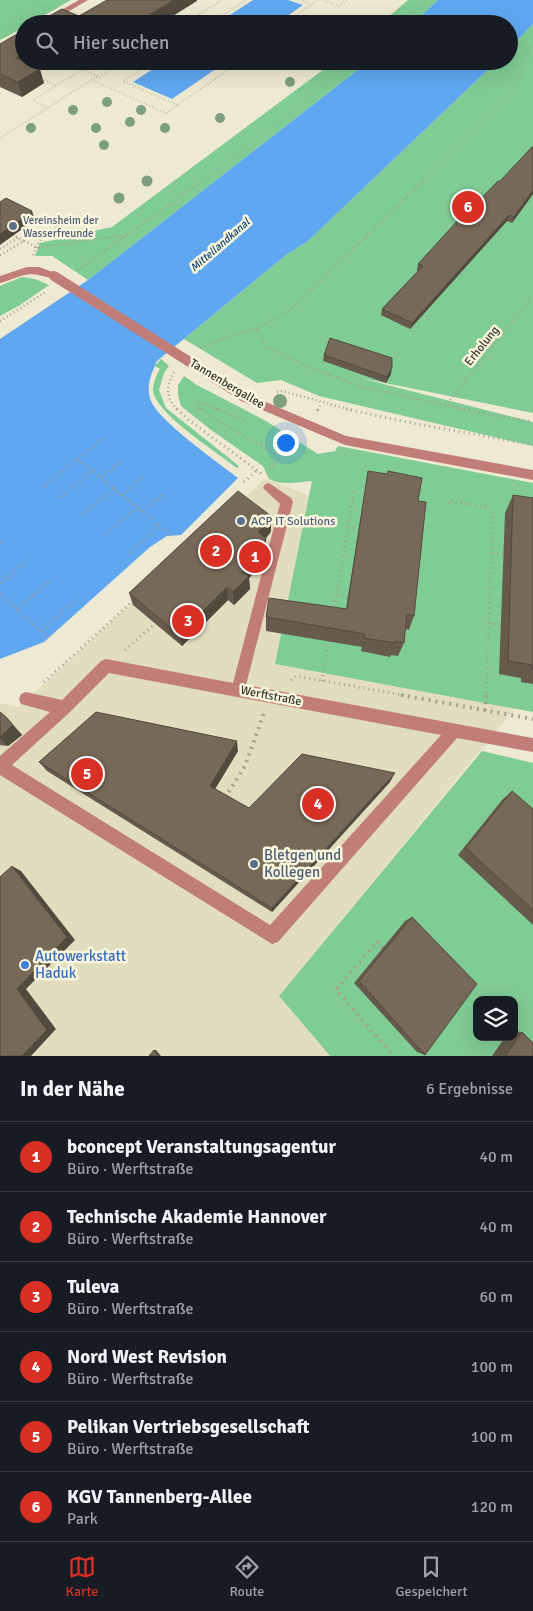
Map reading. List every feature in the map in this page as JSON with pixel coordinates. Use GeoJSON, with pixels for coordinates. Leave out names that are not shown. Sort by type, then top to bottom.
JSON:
{"type":"FeatureCollection","features":[{"type":"Feature","properties":{"kind":"street"},"geometry":{"type":"LineString","coordinates":[[58,15],[84,0]]}},
{"type":"Feature","properties":{"kind":"street","name":"Tannenbergallee"},"geometry":{"type":"LineString","coordinates":[[0,280],[26,269],[42,270],[245,398],[345,440],[533,475]]}},
{"type":"Feature","properties":{"kind":"street"},"geometry":{"type":"LineString","coordinates":[[238,689],[287,502],[269,488]]}},
{"type":"Feature","properties":{"kind":"street"},"geometry":{"type":"LineString","coordinates":[[106,666],[64,708],[0,766],[272,936],[455,730]]}},
{"type":"Feature","properties":{"kind":"street","name":"Werftstraße"},"geometry":{"type":"LineString","coordinates":[[106,666],[533,745]]}},
{"type":"Feature","properties":{"kind":"street"},"geometry":{"type":"LineString","coordinates":[[26,699],[64,708]]}},
{"type":"Feature","properties":{"kind":"path"},"geometry":{"type":"LineString","coordinates":[[198,15],[222,0]]}},
{"type":"Feature","properties":{"kind":"path"},"geometry":{"type":"LineString","coordinates":[[223,15],[247,0]]}},
{"type":"Feature","properties":{"kind":"path"},"geometry":{"type":"LineString","coordinates":[[300,0],[312,4]]}},
{"type":"Feature","properties":{"kind":"path"},"geometry":{"type":"LineString","coordinates":[[296,15],[320,0],[339,6],[347,0]]}},
{"type":"Feature","properties":{"kind":"path"},"geometry":{"type":"LineString","coordinates":[[410,15],[426,0]]}},
{"type":"Feature","properties":{"kind":"path"},"geometry":{"type":"LineString","coordinates":[[200,349],[230,336],[257,329],[292,309],[513,92],[521,78],[520,65],[526,51],[533,42]]}},
{"type":"Feature","properties":{"kind":"path"},"geometry":{"type":"LineString","coordinates":[[48,108],[32,100],[81,70]]}},
{"type":"Feature","properties":{"kind":"path"},"geometry":{"type":"LineString","coordinates":[[85,70],[98,76]]}},
{"type":"Feature","properties":{"kind":"path"},"geometry":{"type":"LineString","coordinates":[[0,138],[98,76],[100,77],[111,70]]}},
{"type":"Feature","properties":{"kind":"path"},"geometry":{"type":"LineString","coordinates":[[141,70],[123,82],[177,105]]}},
{"type":"Feature","properties":{"kind":"path"},"geometry":{"type":"LineString","coordinates":[[92,80],[166,113],[228,70]]}},
{"type":"Feature","properties":{"kind":"path"},"geometry":{"type":"LineString","coordinates":[[70,275],[127,237],[225,165],[345,70]]}},
{"type":"Feature","properties":{"kind":"path"},"geometry":{"type":"LineString","coordinates":[[34,76],[57,86]]}},
{"type":"Feature","properties":{"kind":"path"},"geometry":{"type":"LineString","coordinates":[[0,133],[4,135]]}},
{"type":"Feature","properties":{"kind":"path"},"geometry":{"type":"LineString","coordinates":[[36,248],[43,234],[56,227]]}},
{"type":"Feature","properties":{"kind":"path"},"geometry":{"type":"LineString","coordinates":[[13,235],[36,248],[118,236],[127,237]]}},
{"type":"Feature","properties":{"kind":"path"},"geometry":{"type":"LineString","coordinates":[[0,249],[18,238]]}},
{"type":"Feature","properties":{"kind":"path"},"geometry":{"type":"LineString","coordinates":[[0,255],[24,241]]}},
{"type":"Feature","properties":{"kind":"path"},"geometry":{"type":"LineString","coordinates":[[0,321],[46,292]]}},
{"type":"Feature","properties":{"kind":"path","name":"Erholung"},"geometry":{"type":"LineString","coordinates":[[446,406],[533,297]]}},
{"type":"Feature","properties":{"kind":"path"},"geometry":{"type":"LineString","coordinates":[[257,329],[267,347],[315,370],[363,387],[446,406],[533,422]]}},
{"type":"Feature","properties":{"kind":"path"},"geometry":{"type":"LineString","coordinates":[[179,367],[172,375],[168,384],[167,393],[172,404],[189,420],[264,475],[281,457],[215,419],[195,404],[198,400],[248,420]]}},
{"type":"Feature","properties":{"kind":"path"},"geometry":{"type":"LineString","coordinates":[[245,398],[283,391],[377,417],[533,445]]}},
{"type":"Feature","properties":{"kind":"path"},"geometry":{"type":"LineString","coordinates":[[42,487],[104,438]]}},
{"type":"Feature","properties":{"kind":"path"},"geometry":{"type":"LineString","coordinates":[[78,459],[172,536]]}},
{"type":"Feature","properties":{"kind":"path"},"geometry":{"type":"LineString","coordinates":[[101,478],[122,461]]}},
{"type":"Feature","properties":{"kind":"path"},"geometry":{"type":"LineString","coordinates":[[244,482],[257,470]]}},
{"type":"Feature","properties":{"kind":"path"},"geometry":{"type":"LineString","coordinates":[[60,497],[92,471]]}},
{"type":"Feature","properties":{"kind":"path"},"geometry":{"type":"LineString","coordinates":[[122,495],[142,477]]}},
{"type":"Feature","properties":{"kind":"path"},"geometry":{"type":"LineString","coordinates":[[82,515],[114,489]]}},
{"type":"Feature","properties":{"kind":"path"},"geometry":{"type":"LineString","coordinates":[[333,613],[354,490]]}},
{"type":"Feature","properties":{"kind":"path"},"geometry":{"type":"LineString","coordinates":[[142,511],[165,494]]}},
{"type":"Feature","properties":{"kind":"path"},"geometry":{"type":"LineString","coordinates":[[449,503],[449,500],[489,508],[493,512],[485,710]]}},
{"type":"Feature","properties":{"kind":"path"},"geometry":{"type":"LineString","coordinates":[[106,534],[136,507]]}},
{"type":"Feature","properties":{"kind":"path"},"geometry":{"type":"LineString","coordinates":[[129,553],[159,525]]}},
{"type":"Feature","properties":{"kind":"path"},"geometry":{"type":"LineString","coordinates":[[348,527],[358,529]]}},
{"type":"Feature","properties":{"kind":"path"},"geometry":{"type":"LineString","coordinates":[[492,553],[504,554]]}},
{"type":"Feature","properties":{"kind":"path"},"geometry":{"type":"LineString","coordinates":[[0,583],[27,560]]}},
{"type":"Feature","properties":{"kind":"path"},"geometry":{"type":"LineString","coordinates":[[17,608],[51,580]]}},
{"type":"Feature","properties":{"kind":"path"},"geometry":{"type":"LineString","coordinates":[[0,593],[48,638]]}},
{"type":"Feature","properties":{"kind":"path"},"geometry":{"type":"LineString","coordinates":[[336,594],[348,596]]}},
{"type":"Feature","properties":{"kind":"path"},"geometry":{"type":"LineString","coordinates":[[26,699],[138,596]]}},
{"type":"Feature","properties":{"kind":"path"},"geometry":{"type":"LineString","coordinates":[[41,631],[75,600]]}},
{"type":"Feature","properties":{"kind":"path"},"geometry":{"type":"LineString","coordinates":[[489,623],[501,625]]}},
{"type":"Feature","properties":{"kind":"path"},"geometry":{"type":"LineString","coordinates":[[106,666],[155,624]]}},
{"type":"Feature","properties":{"kind":"path"},"geometry":{"type":"LineString","coordinates":[[322,681],[330,632]]}},
{"type":"Feature","properties":{"kind":"path"},"geometry":{"type":"LineString","coordinates":[[224,801],[245,766],[271,696],[296,676],[533,719]]}},
{"type":"Feature","properties":{"kind":"path"},"geometry":{"type":"LineString","coordinates":[[383,948],[377,941],[336,990],[394,1056]]}},
{"type":"Feature","properties":{"kind":"shaded area"},"geometry":{"type":"Polygon","coordinates":[[[265,479],[309,495],[275,664],[515,708],[279,996],[329,1056],[0,1056],[0,703],[19,707],[265,479]]]}},
{"type":"Feature","properties":{"kind":"green space"},"geometry":{"type":"Polygon","coordinates":[[[0,0],[71,0],[45,15],[15,15],[15,32],[0,40],[0,0]]]}},
{"type":"Feature","properties":{"kind":"green space"},"geometry":{"type":"Polygon","coordinates":[[[408,0],[438,0],[422,15],[390,15],[408,0]]]}},
{"type":"Feature","properties":{"kind":"green space"},"geometry":{"type":"Polygon","coordinates":[[[533,24],[533,413],[360,378],[533,422],[533,446],[319,396],[281,380],[257,383],[184,339],[286,255],[308,241],[488,70],[518,70],[518,40],[533,24]]]}},
{"type":"Feature","properties":{"kind":"green space"},"geometry":{"type":"Polygon","coordinates":[[[323,70],[357,70],[88,280],[52,256],[35,256],[40,243],[112,227],[323,70]]]}},
{"type":"Feature","properties":{"kind":"green space"},"geometry":{"type":"Polygon","coordinates":[[[22,277],[35,279],[49,285],[0,316],[0,286],[22,277]]]}},
{"type":"Feature","properties":{"kind":"green space"},"geometry":{"type":"Polygon","coordinates":[[[161,359],[169,366],[164,373],[159,390],[166,408],[239,466],[237,468],[191,434],[159,404],[153,389],[160,369],[155,366],[161,359]]]}},
{"type":"Feature","properties":{"kind":"green space"},"geometry":{"type":"Polygon","coordinates":[[[184,376],[197,385],[266,421],[318,454],[335,451],[338,446],[533,483],[533,712],[275,664],[312,481],[285,483],[269,479],[263,466],[211,430],[181,406],[178,385],[184,376]]]}},
{"type":"Feature","properties":{"kind":"green space"},"geometry":{"type":"Polygon","coordinates":[[[482,751],[533,763],[533,1056],[330,1056],[279,996],[482,751]]]}},
{"type":"Feature","properties":{"kind":"water"},"geometry":{"type":"Polygon","coordinates":[[[253,0],[288,0],[303,5],[289,15],[230,15],[253,0]]]}},
{"type":"Feature","properties":{"kind":"water"},"geometry":{"type":"Polygon","coordinates":[[[438,0],[533,0],[533,24],[518,40],[518,15],[422,15],[438,0]]]}},
{"type":"Feature","properties":{"kind":"water"},"geometry":{"type":"Polygon","coordinates":[[[151,70],[214,70],[172,99],[133,82],[151,70]]]}},
{"type":"Feature","properties":{"kind":"water","name":"Mittellandkanal"},"geometry":{"type":"Polygon","coordinates":[[[357,70],[488,70],[308,241],[286,255],[157,361],[150,379],[149,388],[150,398],[154,407],[175,428],[238,478],[181,535],[167,536],[150,547],[44,642],[0,659],[0,339],[88,280],[357,70]]]}},
{"type":"Feature","properties":{"kind":"building"},"geometry":{"type":"Polygon","coordinates":[[[107,0],[174,0],[149,15],[81,15],[107,0]]]}},
{"type":"Feature","properties":{"kind":"building"},"geometry":{"type":"Polygon","coordinates":[[[62,9],[77,15],[51,15],[62,9]]]}},
{"type":"Feature","properties":{"kind":"building"},"geometry":{"type":"Polygon","coordinates":[[[15,35],[15,70],[38,70],[18,82],[0,74],[0,44],[15,35]]]}},
{"type":"Feature","properties":{"kind":"building"},"geometry":{"type":"Polygon","coordinates":[[[533,146],[533,190],[514,217],[509,215],[412,323],[382,309],[423,266],[418,264],[461,217],[500,181],[533,146]]]}},
{"type":"Feature","properties":{"kind":"building"},"geometry":{"type":"Polygon","coordinates":[[[6,198],[32,211],[0,234],[0,202],[6,198]]]}},
{"type":"Feature","properties":{"kind":"building"},"geometry":{"type":"Polygon","coordinates":[[[330,338],[392,358],[392,368],[387,377],[324,355],[330,338]]]}},
{"type":"Feature","properties":{"kind":"building"},"geometry":{"type":"Polygon","coordinates":[[[368,471],[387,474],[388,471],[422,478],[418,501],[426,502],[414,616],[407,614],[404,643],[365,638],[365,634],[266,617],[269,598],[347,609],[368,471]]]}},
{"type":"Feature","properties":{"kind":"building"},"geometry":{"type":"Polygon","coordinates":[[[238,491],[271,516],[258,532],[266,538],[262,551],[242,571],[249,576],[233,592],[227,587],[179,635],[129,593],[238,491]]]}},
{"type":"Feature","properties":{"kind":"building"},"geometry":{"type":"Polygon","coordinates":[[[513,495],[533,498],[533,669],[531,669],[532,665],[508,661],[513,495]]]}},
{"type":"Feature","properties":{"kind":"building"},"geometry":{"type":"Polygon","coordinates":[[[0,712],[13,725],[0,737],[0,712]]]}},
{"type":"Feature","properties":{"kind":"building"},"geometry":{"type":"Polygon","coordinates":[[[96,712],[237,741],[210,786],[249,808],[302,754],[395,773],[272,908],[39,762],[96,712]]]}},
{"type":"Feature","properties":{"kind":"building"},"geometry":{"type":"Polygon","coordinates":[[[512,791],[533,809],[533,910],[466,848],[512,791]]]}},
{"type":"Feature","properties":{"kind":"building","name":"Autowerkstatt Haduk"},"geometry":{"type":"Polygon","coordinates":[[[12,866],[67,937],[17,989],[47,1030],[22,1056],[0,1056],[0,877],[12,866]]]}},
{"type":"Feature","properties":{"kind":"building"},"geometry":{"type":"Polygon","coordinates":[[[412,917],[477,984],[425,1055],[359,981],[412,917]]]}},
{"type":"Feature","properties":{"kind":"building"},"geometry":{"type":"Polygon","coordinates":[[[522,1032],[533,1043],[533,1056],[505,1056],[516,1041],[518,1041],[522,1032]]]}},
{"type":"Feature","properties":{"kind":"building"},"geometry":{"type":"Polygon","coordinates":[[[154,1050],[158,1056],[149,1056],[154,1050]]]}},
{"type":"Feature","properties":{"kind":"place","name":"KGV Tannenberg-Allee"},"geometry":{"type":"Point","coordinates":[468,207]}},
{"type":"Feature","properties":{"kind":"place","name":"Vereinsheim der Wasserfreunde"},"geometry":{"type":"Point","coordinates":[13,226]}},
{"type":"Feature","properties":{"kind":"place","name":"ACP IT Solutions"},"geometry":{"type":"Point","coordinates":[241,521]}},
{"type":"Feature","properties":{"kind":"place","name":"Technische Akademie Hannover"},"geometry":{"type":"Point","coordinates":[216,551]}},
{"type":"Feature","properties":{"kind":"place","name":"bconcept Veranstaltungsagentur"},"geometry":{"type":"Point","coordinates":[255,557]}},
{"type":"Feature","properties":{"kind":"place","name":"Tuleva"},"geometry":{"type":"Point","coordinates":[188,621]}},
{"type":"Feature","properties":{"kind":"place","name":"Pelikan Vertriebsgesellschaft"},"geometry":{"type":"Point","coordinates":[87,774]}},
{"type":"Feature","properties":{"kind":"place","name":"Nord West Revision"},"geometry":{"type":"Point","coordinates":[318,804]}},
{"type":"Feature","properties":{"kind":"place","name":"Bletgen und Kollegen"},"geometry":{"type":"Point","coordinates":[254,864]}},
{"type":"Feature","properties":{"kind":"place","name":"Autowerkstatt Haduk"},"geometry":{"type":"Point","coordinates":[25,965]}}]}
